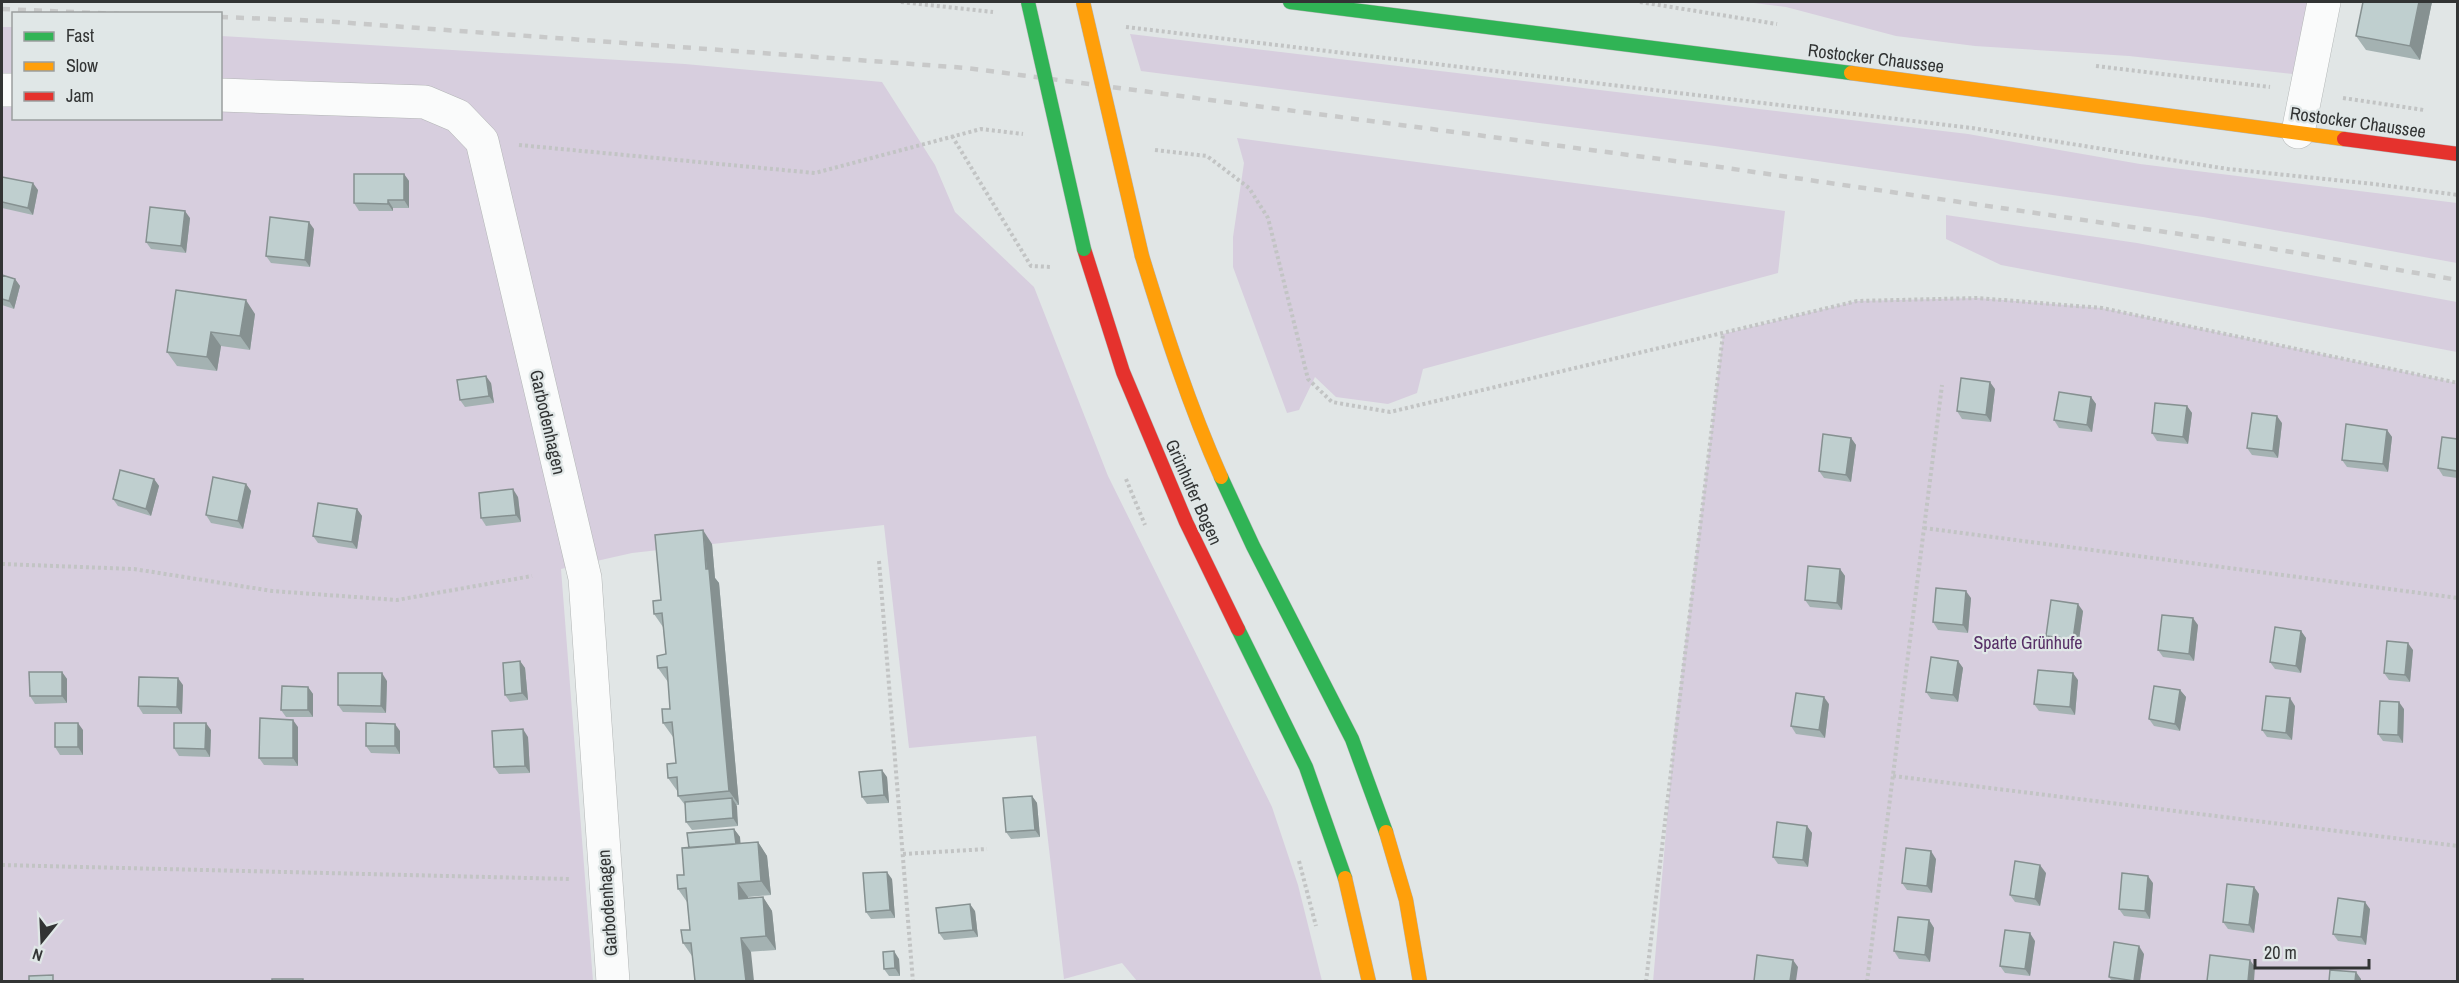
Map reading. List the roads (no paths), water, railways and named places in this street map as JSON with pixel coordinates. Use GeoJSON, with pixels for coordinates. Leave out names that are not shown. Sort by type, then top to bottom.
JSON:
{"type":"FeatureCollection","features":[{"type":"Feature","properties":{"kind":"main road","name":"Grünhufer Bogen"},"geometry":{"type":"LineString","coordinates":[[1028,2],[1084,249],[1123,372],[1186,522],[1306,767],[1342,864],[1369,981]]}},
{"type":"Feature","properties":{"kind":"main road","name":"Grünhufer Bogen"},"geometry":{"type":"LineString","coordinates":[[1083,2],[1142,256],[1174,361],[1204,439],[1253,546],[1352,739],[1386,831],[1406,900],[1420,981]]}},
{"type":"Feature","properties":{"kind":"main road","name":"Rostocker Chaussee"},"geometry":{"type":"LineString","coordinates":[[1290,2],[2457,154]]}},
{"type":"Feature","properties":{"kind":"street"},"geometry":{"type":"LineString","coordinates":[[2298,132],[2324,2]]}},
{"type":"Feature","properties":{"kind":"street","name":"Garbodenhagen"},"geometry":{"type":"LineString","coordinates":[[222,95],[425,102],[458,116],[482,141],[585,578],[613,981]]}},
{"type":"Feature","properties":{"kind":"railway"},"geometry":{"type":"LineString","coordinates":[[2,9],[72,12]]}},
{"type":"Feature","properties":{"kind":"railway"},"geometry":{"type":"LineString","coordinates":[[222,17],[323,21],[967,68],[1713,166],[2214,239],[2458,280]]}},
{"type":"Feature","properties":{"kind":"park label","name":"Sparte Grünhufe"},"geometry":{"type":"Point","coordinates":[2028,642]}}]}
